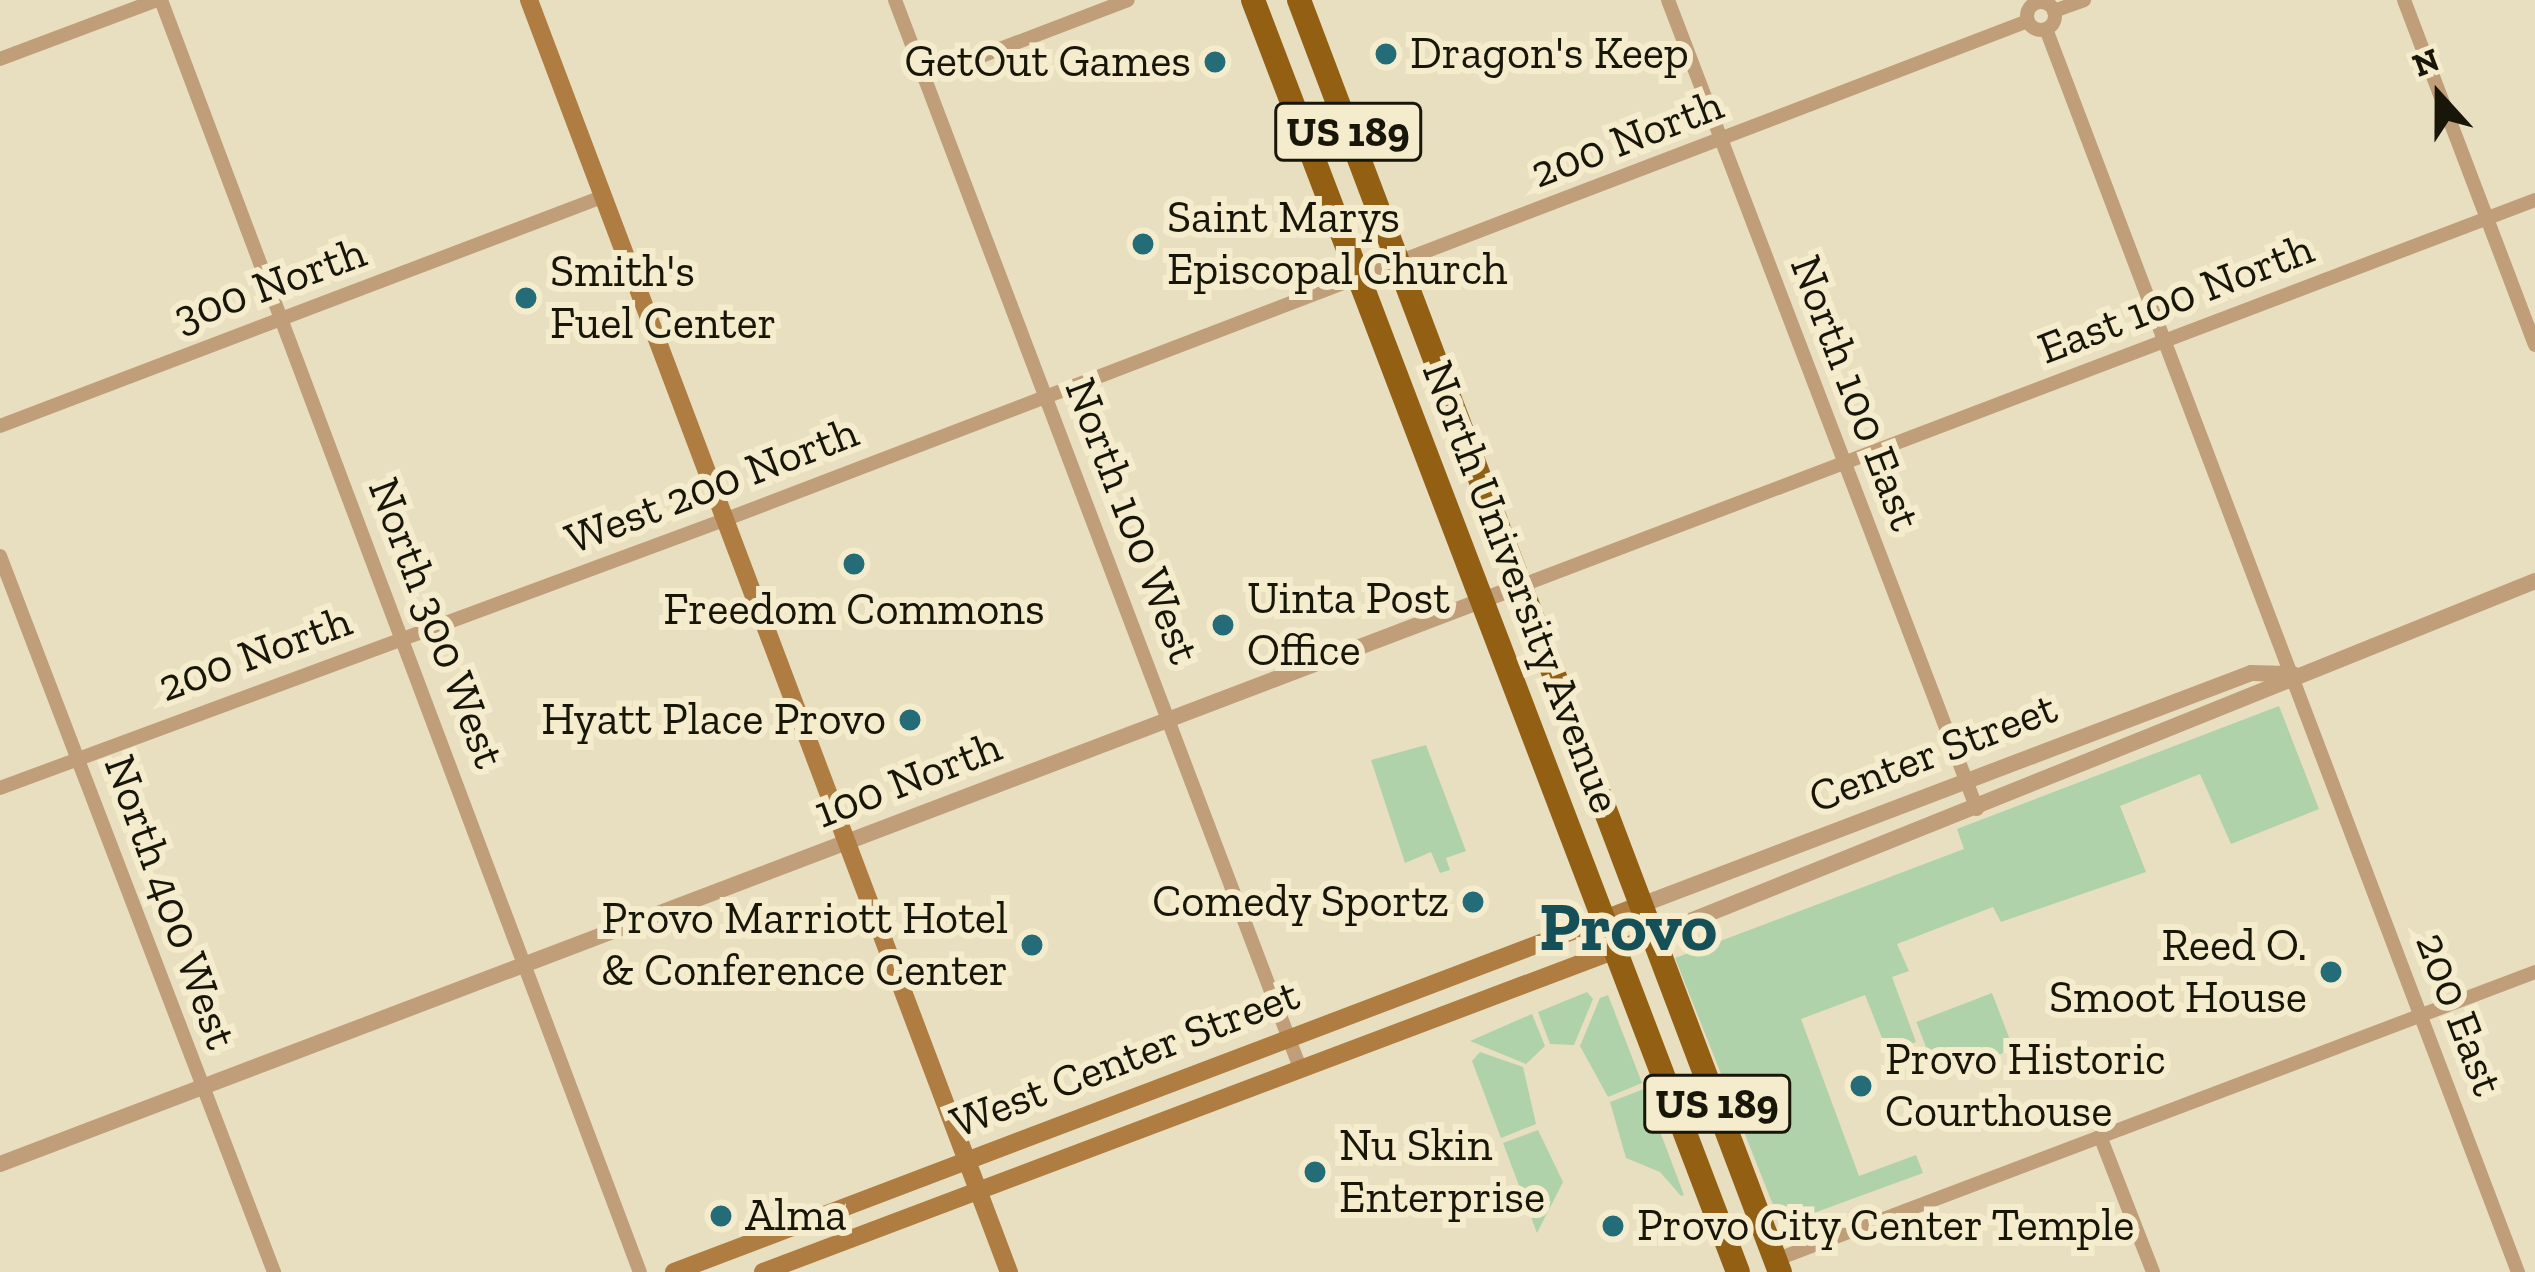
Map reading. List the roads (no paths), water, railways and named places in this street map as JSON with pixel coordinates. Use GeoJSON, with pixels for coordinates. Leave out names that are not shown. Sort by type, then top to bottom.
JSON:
{"type":"FeatureCollection","features":[{"type":"Feature","properties":{"kind":"highway","name":"North University Avenue"},"geometry":{"type":"LineString","coordinates":[[1253,0],[1608,936]]}},
{"type":"Feature","properties":{"kind":"highway","name":"North University Avenue"},"geometry":{"type":"LineString","coordinates":[[1299,0],[1647,920]]}},
{"type":"Feature","properties":{"kind":"highway","name":"US 189"},"geometry":{"type":"LineString","coordinates":[[1647,920],[1778,1266]]}},
{"type":"Feature","properties":{"kind":"highway","name":"US 189"},"geometry":{"type":"LineString","coordinates":[[1608,936],[1738,1272]]}},
{"type":"Feature","properties":{"kind":"main road"},"geometry":{"type":"LineString","coordinates":[[530,0],[1009,1272]]}},
{"type":"Feature","properties":{"kind":"main road","name":"Center Street"},"geometry":{"type":"LineString","coordinates":[[1608,936],[1647,920]]}},
{"type":"Feature","properties":{"kind":"main road","name":"Center Street"},"geometry":{"type":"LineString","coordinates":[[1608,936],[1647,920]]}},
{"type":"Feature","properties":{"kind":"main road","name":"West Center Street"},"geometry":{"type":"LineString","coordinates":[[674,1272],[1289,1040],[1608,936]]}},
{"type":"Feature","properties":{"kind":"main road","name":"West Center Street"},"geometry":{"type":"LineString","coordinates":[[763,1272],[1300,1068],[1608,936]]}},
{"type":"Feature","properties":{"kind":"street"},"geometry":{"type":"LineString","coordinates":[[0,59],[159,0]]}},
{"type":"Feature","properties":{"kind":"street","name":"North 300 West"},"geometry":{"type":"LineString","coordinates":[[159,0],[640,1272]]}},
{"type":"Feature","properties":{"kind":"street","name":"North 100 West"},"geometry":{"type":"LineString","coordinates":[[895,0],[1300,1068]]}},
{"type":"Feature","properties":{"kind":"street"},"geometry":{"type":"LineString","coordinates":[[924,78],[1128,0]]}},
{"type":"Feature","properties":{"kind":"street","name":"North 100 East"},"geometry":{"type":"LineString","coordinates":[[1668,0],[1977,809]]}},
{"type":"Feature","properties":{"kind":"street"},"geometry":{"type":"LineString","coordinates":[[2054,11],[2036,2],[2028,21],[2046,29],[2054,11],[2084,0]]}},
{"type":"Feature","properties":{"kind":"street"},"geometry":{"type":"LineString","coordinates":[[2404,0],[2535,345]]}},
{"type":"Feature","properties":{"kind":"street","name":"200 North"},"geometry":{"type":"LineString","coordinates":[[1048,398],[2028,21]]}},
{"type":"Feature","properties":{"kind":"street","name":"200 East"},"geometry":{"type":"LineString","coordinates":[[2046,29],[2518,1272]]}},
{"type":"Feature","properties":{"kind":"street","name":"300 North"},"geometry":{"type":"LineString","coordinates":[[0,426],[602,197]]}},
{"type":"Feature","properties":{"kind":"street","name":"East 100 North"},"geometry":{"type":"LineString","coordinates":[[1842,464],[2535,200]]}},
{"type":"Feature","properties":{"kind":"street","name":"West 200 North"},"geometry":{"type":"LineString","coordinates":[[400,638],[1048,398]]}},
{"type":"Feature","properties":{"kind":"street","name":"100 North"},"geometry":{"type":"LineString","coordinates":[[0,1164],[1842,464]]}},
{"type":"Feature","properties":{"kind":"street","name":"North 400 West"},"geometry":{"type":"LineString","coordinates":[[0,556],[274,1272]]}},
{"type":"Feature","properties":{"kind":"street","name":"Center Street"},"geometry":{"type":"LineString","coordinates":[[1647,920],[1977,809],[2294,674],[2535,581]]}},
{"type":"Feature","properties":{"kind":"street","name":"200 North"},"geometry":{"type":"LineString","coordinates":[[0,788],[400,638]]}},
{"type":"Feature","properties":{"kind":"street","name":"Center Street"},"geometry":{"type":"LineString","coordinates":[[1647,920],[1967,782],[2251,674],[2294,674]]}},
{"type":"Feature","properties":{"kind":"street"},"geometry":{"type":"LineString","coordinates":[[1778,1266],[2100,1136],[2535,972]]}},
{"type":"Feature","properties":{"kind":"street"},"geometry":{"type":"LineString","coordinates":[[2100,1136],[2152,1272]]}},
{"type":"Feature","properties":{"kind":"place","name":"Dragon's Keep"},"geometry":{"type":"Point","coordinates":[1386,54]}},
{"type":"Feature","properties":{"kind":"place","name":"GetOut Games"},"geometry":{"type":"Point","coordinates":[1215,62]}},
{"type":"Feature","properties":{"kind":"place","name":"Saint Marys Episcopal Church"},"geometry":{"type":"Point","coordinates":[1143,244]}},
{"type":"Feature","properties":{"kind":"place","name":"Smith's Fuel Center"},"geometry":{"type":"Point","coordinates":[526,298]}},
{"type":"Feature","properties":{"kind":"place","name":"Freedom Commons"},"geometry":{"type":"Point","coordinates":[854,564]}},
{"type":"Feature","properties":{"kind":"place","name":"Uinta Post Office"},"geometry":{"type":"Point","coordinates":[1223,625]}},
{"type":"Feature","properties":{"kind":"place","name":"Hyatt Place Provo"},"geometry":{"type":"Point","coordinates":[910,720]}},
{"type":"Feature","properties":{"kind":"place","name":"Comedy Sportz"},"geometry":{"type":"Point","coordinates":[1473,902]}},
{"type":"Feature","properties":{"kind":"place","name":"Provo Marriott Hotel & Conference Center"},"geometry":{"type":"Point","coordinates":[1032,945]}},
{"type":"Feature","properties":{"kind":"place","name":"Reed O. Smoot House"},"geometry":{"type":"Point","coordinates":[2331,972]}},
{"type":"Feature","properties":{"kind":"place","name":"Provo Historic Courthouse"},"geometry":{"type":"Point","coordinates":[1861,1086]}},
{"type":"Feature","properties":{"kind":"place","name":"Nu Skin Enterprise"},"geometry":{"type":"Point","coordinates":[1315,1172]}},
{"type":"Feature","properties":{"kind":"place","name":"Alma"},"geometry":{"type":"Point","coordinates":[721,1216]}},
{"type":"Feature","properties":{"kind":"place","name":"Provo City Center Temple"},"geometry":{"type":"Point","coordinates":[1613,1226]}},
{"type":"Feature","properties":{"kind":"district","name":"Provo"},"geometry":{"type":"Point","coordinates":[1628,927]}}]}
